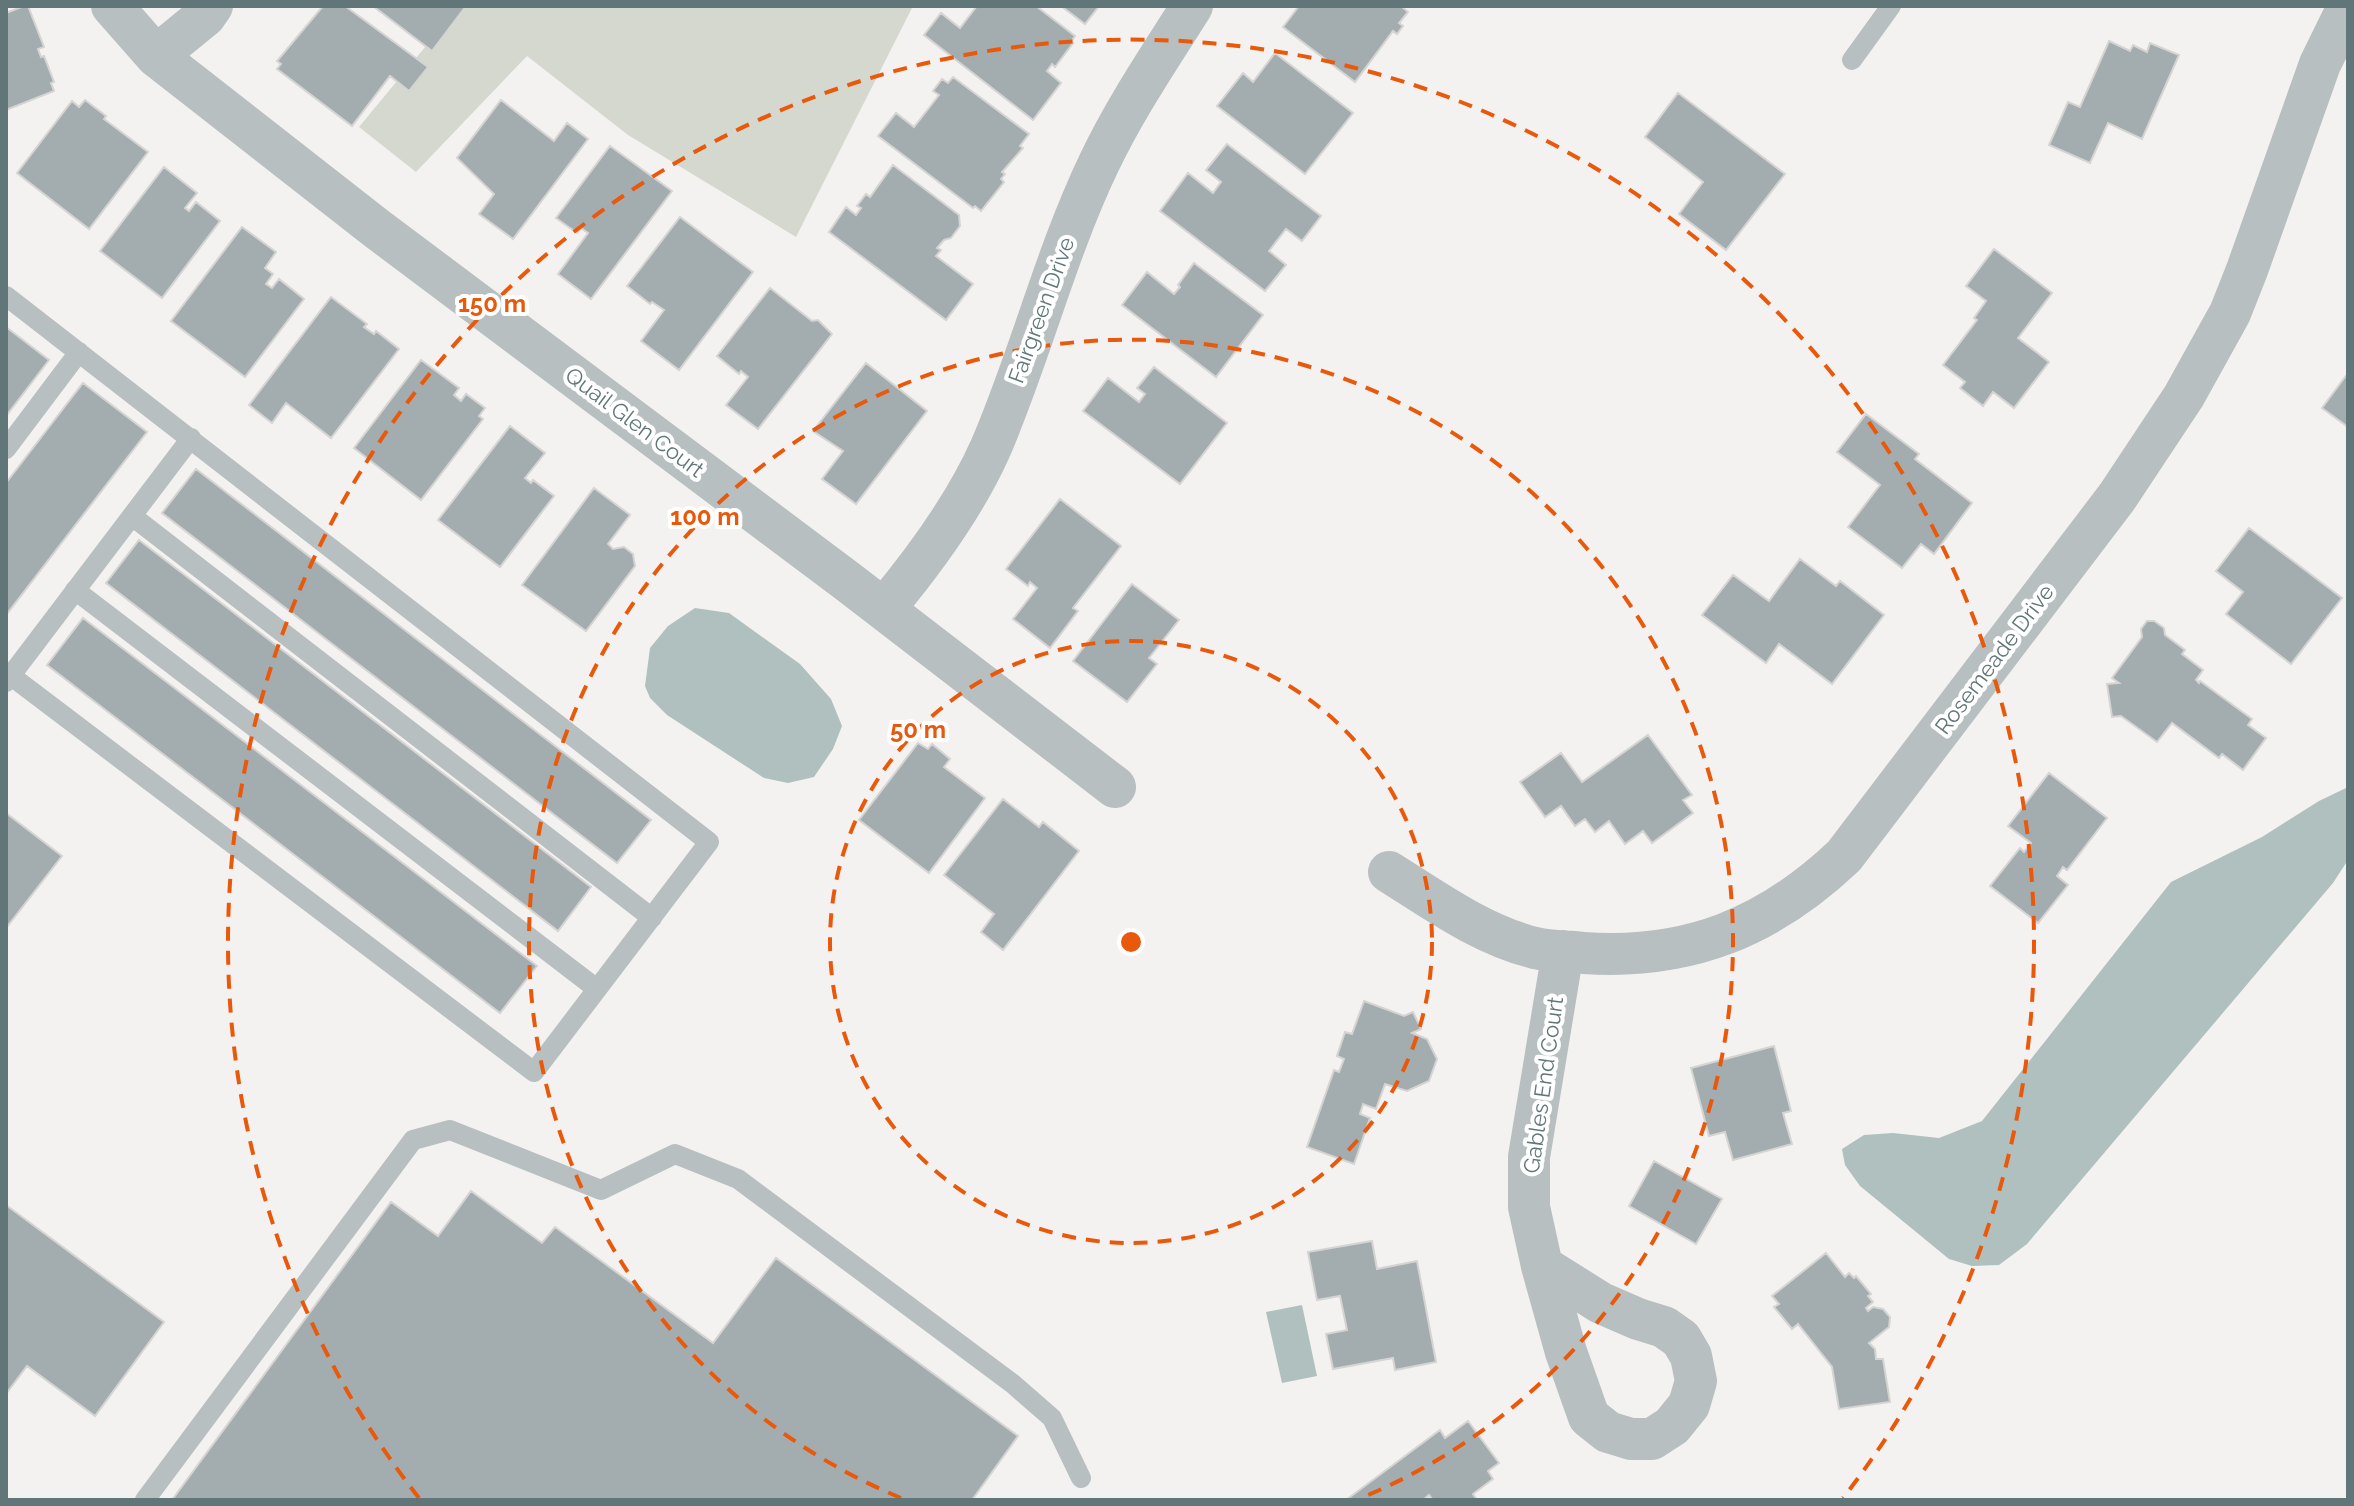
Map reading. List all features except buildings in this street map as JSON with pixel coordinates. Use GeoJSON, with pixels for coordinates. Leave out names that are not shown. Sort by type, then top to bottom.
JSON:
{"type":"FeatureCollection","features":[{"type":"Feature","properties":{"kind":"street","name":"Quail Glen Court"},"geometry":{"type":"LineString","coordinates":[[112,6],[156,56],[388,238],[884,609],[1115,787]]}},
{"type":"Feature","properties":{"kind":"street"},"geometry":{"type":"LineString","coordinates":[[156,56],[205,16],[212,6]]}},
{"type":"Feature","properties":{"kind":"street","name":"Fairgreen Drive"},"geometry":{"type":"LineString","coordinates":[[884,609],[920,566],[974,481],[991,446],[1061,255],[1099,162],[1146,78],[1192,6]]}},
{"type":"Feature","properties":{"kind":"street","name":"Rosemeade Drive"},"geometry":{"type":"LineString","coordinates":[[1389,872],[1455,914],[1504,938],[1536,948],[1623,955],[1664,951],[1704,941],[1753,922],[1789,903],[1844,856],[2117,497],[2184,396],[2230,313],[2320,64],[2348,7]]}},
{"type":"Feature","properties":{"kind":"street","name":"Gables End Court"},"geometry":{"type":"LineString","coordinates":[[1542,1266],[1529,1207],[1529,1157],[1563,951]]}},
{"type":"Feature","properties":{"kind":"lane"},"geometry":{"type":"LineString","coordinates":[[1852,60],[1891,6]]}},
{"type":"Feature","properties":{"kind":"lane"},"geometry":{"type":"LineString","coordinates":[[6,296],[191,438],[709,842],[534,1072],[7,677],[191,438]]}},
{"type":"Feature","properties":{"kind":"lane"},"geometry":{"type":"LineString","coordinates":[[6,449],[79,352]]}},
{"type":"Feature","properties":{"kind":"lane"},"geometry":{"type":"LineString","coordinates":[[132,516],[652,918]]}},
{"type":"Feature","properties":{"kind":"lane"},"geometry":{"type":"LineString","coordinates":[[75,590],[597,989]]}},
{"type":"Feature","properties":{"kind":"lane"},"geometry":{"type":"LineString","coordinates":[[145,1500],[413,1140],[450,1130],[601,1190],[675,1154],[738,1179],[1033,1401],[1052,1418],[1081,1478]]}},
{"type":"Feature","properties":{"kind":"shaded area"},"geometry":{"type":"Polygon","coordinates":[[[459,6],[913,6],[796,237],[628,135],[527,56],[416,172],[359,127],[459,6]]]}},
{"type":"Feature","properties":{"kind":"shaded area"},"geometry":{"type":"Polygon","coordinates":[[[695,608],[729,613],[800,664],[831,699],[842,726],[833,749],[814,777],[788,783],[764,778],[667,715],[650,698],[645,686],[650,648],[668,626],[695,608]]]}},
{"type":"Feature","properties":{"kind":"shaded area"},"geometry":{"type":"Polygon","coordinates":[[[2346,788],[2348,860],[2333,883],[2027,1244],[1999,1265],[1972,1266],[1949,1259],[1860,1186],[1845,1165],[1842,1149],[1864,1135],[1893,1133],[1939,1138],[1982,1121],[2171,882],[2262,837],[2346,788]]]}},
{"type":"Feature","properties":{"kind":"shaded area"},"geometry":{"type":"Polygon","coordinates":[[[1302,1305],[1317,1376],[1282,1383],[1266,1312],[1302,1305]]]}}]}
